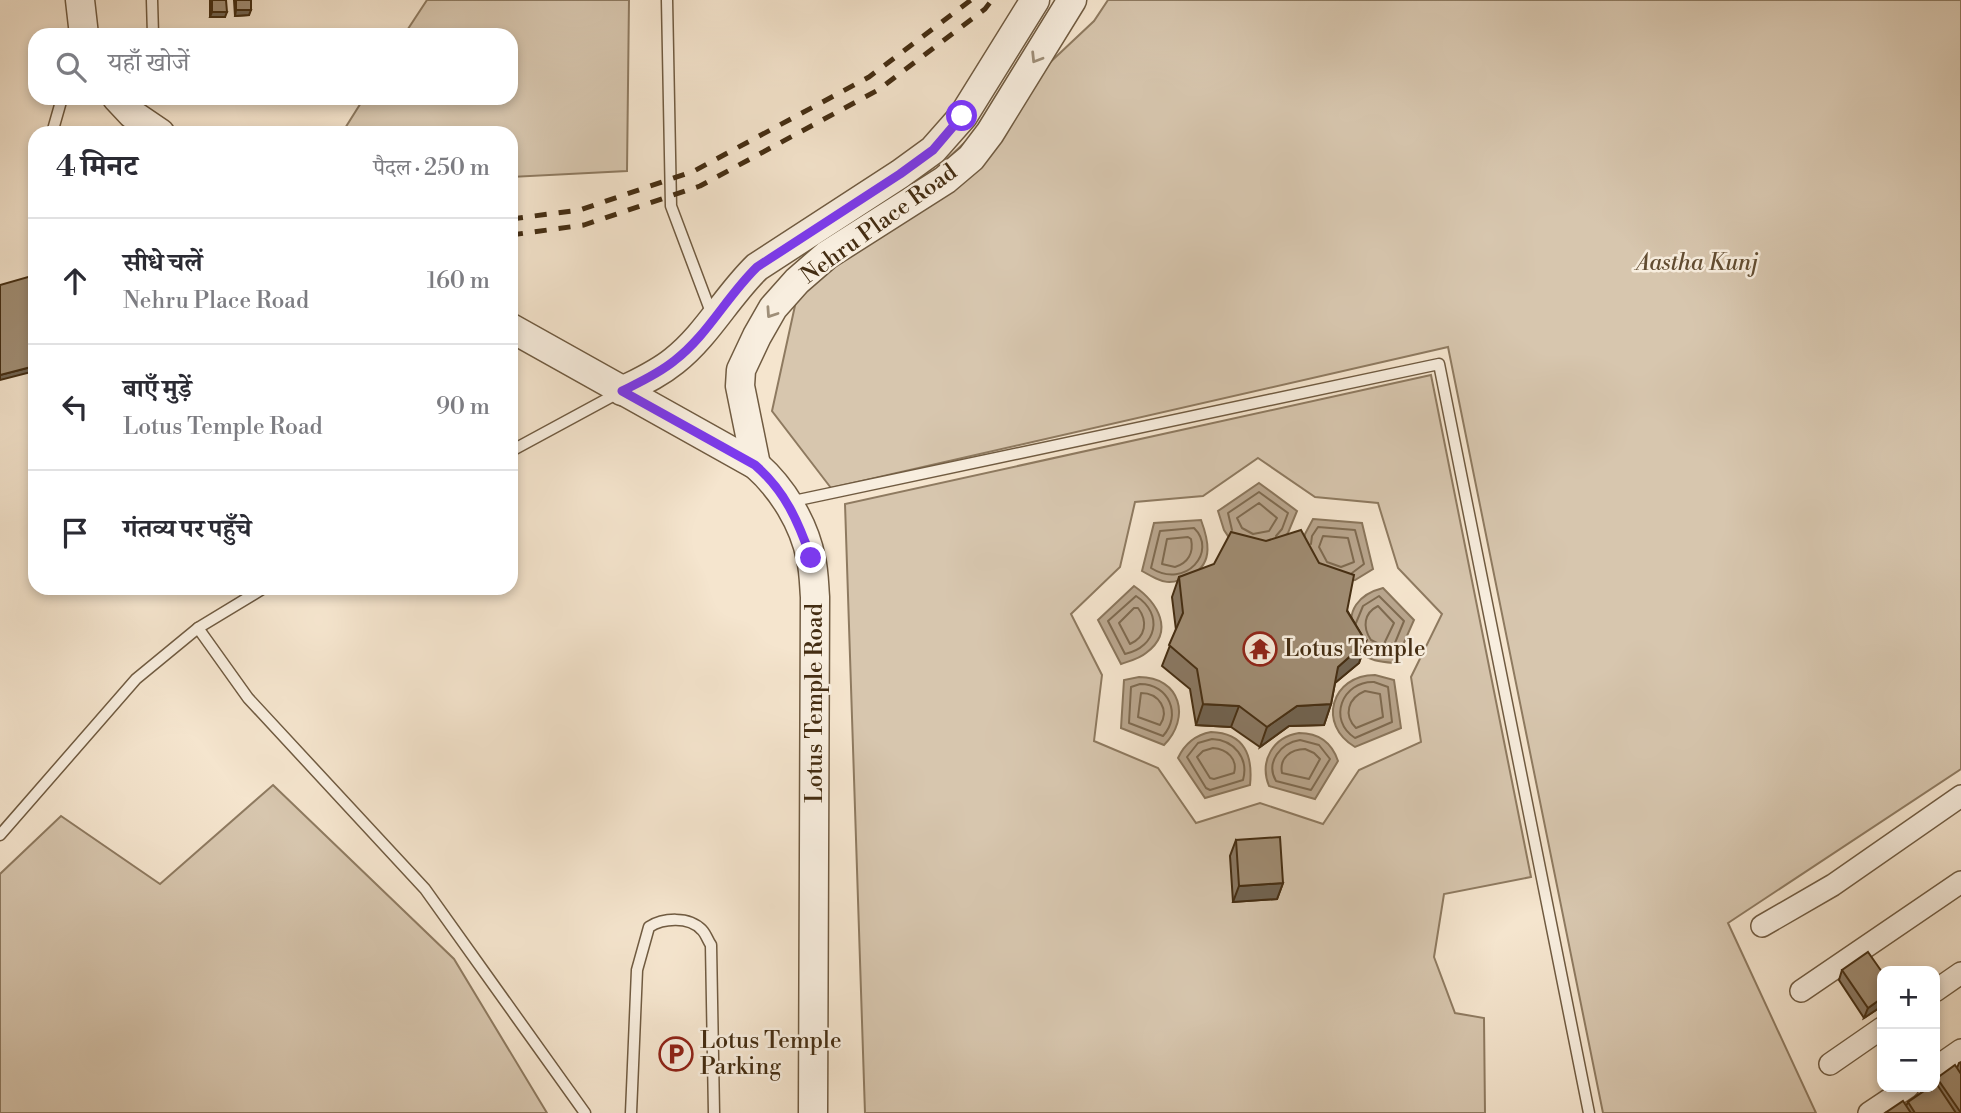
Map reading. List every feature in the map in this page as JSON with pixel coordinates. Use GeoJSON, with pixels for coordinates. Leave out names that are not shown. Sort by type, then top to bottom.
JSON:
{"type":"FeatureCollection","features":[{"type":"Feature","properties":{"kind":"street"},"geometry":{"type":"LineString","coordinates":[[80,0],[83,28]]}},
{"type":"Feature","properties":{"kind":"street","name":"Nehru Place Road"},"geometry":{"type":"LineString","coordinates":[[622,391],[656,374],[676,360],[757,267],[933,150],[962,116],[1034,0]]}},
{"type":"Feature","properties":{"kind":"street","name":"Nehru Place Road"},"geometry":{"type":"LineString","coordinates":[[755,465],[740,386],[741,370],[757,336],[774,309],[797,281],[827,255],[945,180],[971,158],[990,133],[1072,0]]}},
{"type":"Feature","properties":{"kind":"street"},"geometry":{"type":"LineString","coordinates":[[124,105],[150,126]]}},
{"type":"Feature","properties":{"kind":"street","name":"Lotus Temple Road"},"geometry":{"type":"LineString","coordinates":[[518,332],[755,465],[774,481],[798,522],[811,558],[815,597],[813,1113]]}},
{"type":"Feature","properties":{"kind":"street"},"geometry":{"type":"LineString","coordinates":[[1762,926],[1833,886],[1961,796]]}},
{"type":"Feature","properties":{"kind":"street"},"geometry":{"type":"LineString","coordinates":[[1801,990],[1961,881]]}},
{"type":"Feature","properties":{"kind":"street"},"geometry":{"type":"LineString","coordinates":[[1940,988],[1961,973]]}},
{"type":"Feature","properties":{"kind":"street"},"geometry":{"type":"LineString","coordinates":[[1830,1065],[1881,1029]]}},
{"type":"Feature","properties":{"kind":"street"},"geometry":{"type":"LineString","coordinates":[[1940,1065],[1961,1050]]}},
{"type":"Feature","properties":{"kind":"street"},"geometry":{"type":"LineString","coordinates":[[1869,1113],[1900,1092]]}},
{"type":"Feature","properties":{"kind":"lane"},"geometry":{"type":"LineString","coordinates":[[152,0],[153,28]]}},
{"type":"Feature","properties":{"kind":"lane"},"geometry":{"type":"LineString","coordinates":[[667,0],[670,206],[713,319]]}},
{"type":"Feature","properties":{"kind":"lane"},"geometry":{"type":"LineString","coordinates":[[54,126],[60,105]]}},
{"type":"Feature","properties":{"kind":"lane"},"geometry":{"type":"LineString","coordinates":[[787,503],[1439,364],[1589,1113]]}},
{"type":"Feature","properties":{"kind":"lane"},"geometry":{"type":"LineString","coordinates":[[518,447],[622,391]]}},
{"type":"Feature","properties":{"kind":"lane"},"geometry":{"type":"LineString","coordinates":[[0,835],[136,680],[198,628],[252,595]]}},
{"type":"Feature","properties":{"kind":"lane"},"geometry":{"type":"LineString","coordinates":[[198,628],[248,698],[425,889],[585,1113]]}},
{"type":"Feature","properties":{"kind":"lane"},"geometry":{"type":"LineString","coordinates":[[631,1113],[637,970],[649,927],[660,920],[689,921],[702,930],[711,945],[713,1113]]}},
{"type":"Feature","properties":{"kind":"green space"},"geometry":{"type":"Polygon","coordinates":[[[427,0],[629,0],[627,171],[518,177],[518,126],[346,126],[360,105],[518,105],[518,28],[409,28],[427,0]]]}},
{"type":"Feature","properties":{"kind":"green space","name":"Aastha Kunj"},"geometry":{"type":"Polygon","coordinates":[[[1108,0],[1961,0],[1961,769],[1728,923],[1816,1113],[1603,1113],[1448,347],[831,488],[772,411],[796,301],[1094,21],[1108,0]]]}},
{"type":"Feature","properties":{"kind":"green space"},"geometry":{"type":"Polygon","coordinates":[[[1431,375],[1531,877],[1444,894],[1434,957],[1455,1013],[1484,1018],[1485,1113],[865,1113],[845,504],[1431,375]],[[1258,458],[1203,496],[1135,502],[1120,567],[1071,614],[1102,675],[1094,741],[1158,768],[1196,823],[1260,803],[1323,824],[1359,770],[1421,742],[1411,677],[1442,614],[1398,568],[1378,503],[1315,497],[1258,458]]]}},
{"type":"Feature","properties":{"kind":"green space"},"geometry":{"type":"Polygon","coordinates":[[[273,785],[454,959],[547,1113],[0,1113],[0,874],[61,816],[160,884],[273,785]]]}},
{"type":"Feature","properties":{"kind":"water"},"geometry":{"type":"Polygon","coordinates":[[[1259,483],[1297,511],[1288,533],[1278,544],[1230,539],[1218,511],[1259,483]]]}},
{"type":"Feature","properties":{"kind":"water"},"geometry":{"type":"Polygon","coordinates":[[[1313,519],[1362,523],[1373,569],[1355,580],[1333,582],[1304,544],[1305,534],[1313,519]]]}},
{"type":"Feature","properties":{"kind":"water"},"geometry":{"type":"Polygon","coordinates":[[[1201,520],[1206,535],[1207,557],[1200,569],[1172,582],[1161,581],[1142,571],[1154,523],[1201,520]]]}},
{"type":"Feature","properties":{"kind":"water"},"geometry":{"type":"Polygon","coordinates":[[[1134,586],[1156,608],[1160,617],[1160,636],[1143,655],[1121,664],[1098,620],[1134,586]]]}},
{"type":"Feature","properties":{"kind":"water"},"geometry":{"type":"Polygon","coordinates":[[[1383,588],[1414,620],[1395,663],[1376,660],[1362,654],[1352,626],[1351,618],[1356,605],[1367,594],[1383,588]]]}},
{"type":"Feature","properties":{"kind":"water"},"geometry":{"type":"Polygon","coordinates":[[[1375,675],[1394,680],[1401,728],[1355,747],[1343,738],[1336,726],[1334,703],[1339,692],[1348,683],[1360,677],[1375,675]]]}},
{"type":"Feature","properties":{"kind":"water"},"geometry":{"type":"Polygon","coordinates":[[[1139,677],[1164,684],[1172,691],[1177,701],[1177,723],[1164,745],[1121,728],[1124,680],[1139,677]]]}},
{"type":"Feature","properties":{"kind":"water"},"geometry":{"type":"Polygon","coordinates":[[[1211,732],[1232,737],[1244,748],[1250,765],[1250,785],[1205,798],[1178,758],[1191,740],[1211,732]]]}},
{"type":"Feature","properties":{"kind":"water"},"geometry":{"type":"Polygon","coordinates":[[[1299,733],[1324,740],[1338,761],[1315,799],[1269,786],[1266,777],[1267,759],[1275,745],[1290,735],[1299,733]]]}},
{"type":"Feature","properties":{"kind":"building"},"geometry":{"type":"Polygon","coordinates":[[[212,0],[226,0],[227,12],[212,12],[212,0]]]}},
{"type":"Feature","properties":{"kind":"building"},"geometry":{"type":"Polygon","coordinates":[[[236,0],[251,0],[251,10],[236,10],[236,0]]]}},
{"type":"Feature","properties":{"kind":"building"},"geometry":{"type":"Polygon","coordinates":[[[28,277],[28,368],[0,375],[0,285],[28,277]]]}},
{"type":"Feature","properties":{"kind":"building","name":"Lotus Temple"},"geometry":{"type":"Polygon","coordinates":[[[1301,530],[1319,563],[1354,575],[1347,611],[1366,642],[1338,667],[1331,704],[1297,706],[1267,727],[1239,706],[1203,704],[1197,669],[1169,645],[1183,613],[1179,577],[1214,564],[1231,532],[1266,541],[1301,530]]]}},
{"type":"Feature","properties":{"kind":"building"},"geometry":{"type":"Polygon","coordinates":[[[1280,837],[1283,883],[1239,886],[1236,840],[1280,837]]]}},
{"type":"Feature","properties":{"kind":"building"},"geometry":{"type":"Polygon","coordinates":[[[1868,952],[1878,966],[1877,1002],[1868,1008],[1842,970],[1868,952]]]}},
{"type":"Feature","properties":{"kind":"building"},"geometry":{"type":"Polygon","coordinates":[[[1955,1065],[1961,1074],[1961,1113],[1940,1082],[1940,1076],[1955,1065]]]}},
{"type":"Feature","properties":{"kind":"building"},"geometry":{"type":"Polygon","coordinates":[[[1940,1089],[1956,1113],[1915,1113],[1908,1102],[1923,1092],[1940,1092],[1940,1089]]]}},
{"type":"Feature","properties":{"kind":"building"},"geometry":{"type":"Polygon","coordinates":[[[1903,1101],[1911,1113],[1885,1113],[1903,1101]]]}},
{"type":"Feature","properties":{"kind":"railway"},"geometry":{"type":"LineString","coordinates":[[518,218],[580,210],[694,171],[869,77],[971,0]]}},
{"type":"Feature","properties":{"kind":"railway"},"geometry":{"type":"LineString","coordinates":[[518,234],[584,225],[700,186],[878,90],[985,9],[992,0]]}},
{"type":"Feature","properties":{"kind":"place","name":"Lotus Temple"},"geometry":{"type":"Point","coordinates":[1260,649]}},
{"type":"Feature","properties":{"kind":"place","name":"Lotus Temple Parking"},"geometry":{"type":"Point","coordinates":[676,1054]}},
{"type":"Feature","properties":{"kind":"route"},"geometry":{"type":"LineString","coordinates":[[811,558],[798,522],[774,481],[755,465],[622,391],[656,374],[676,360],[757,267],[933,150],[962,116]]}}]}
